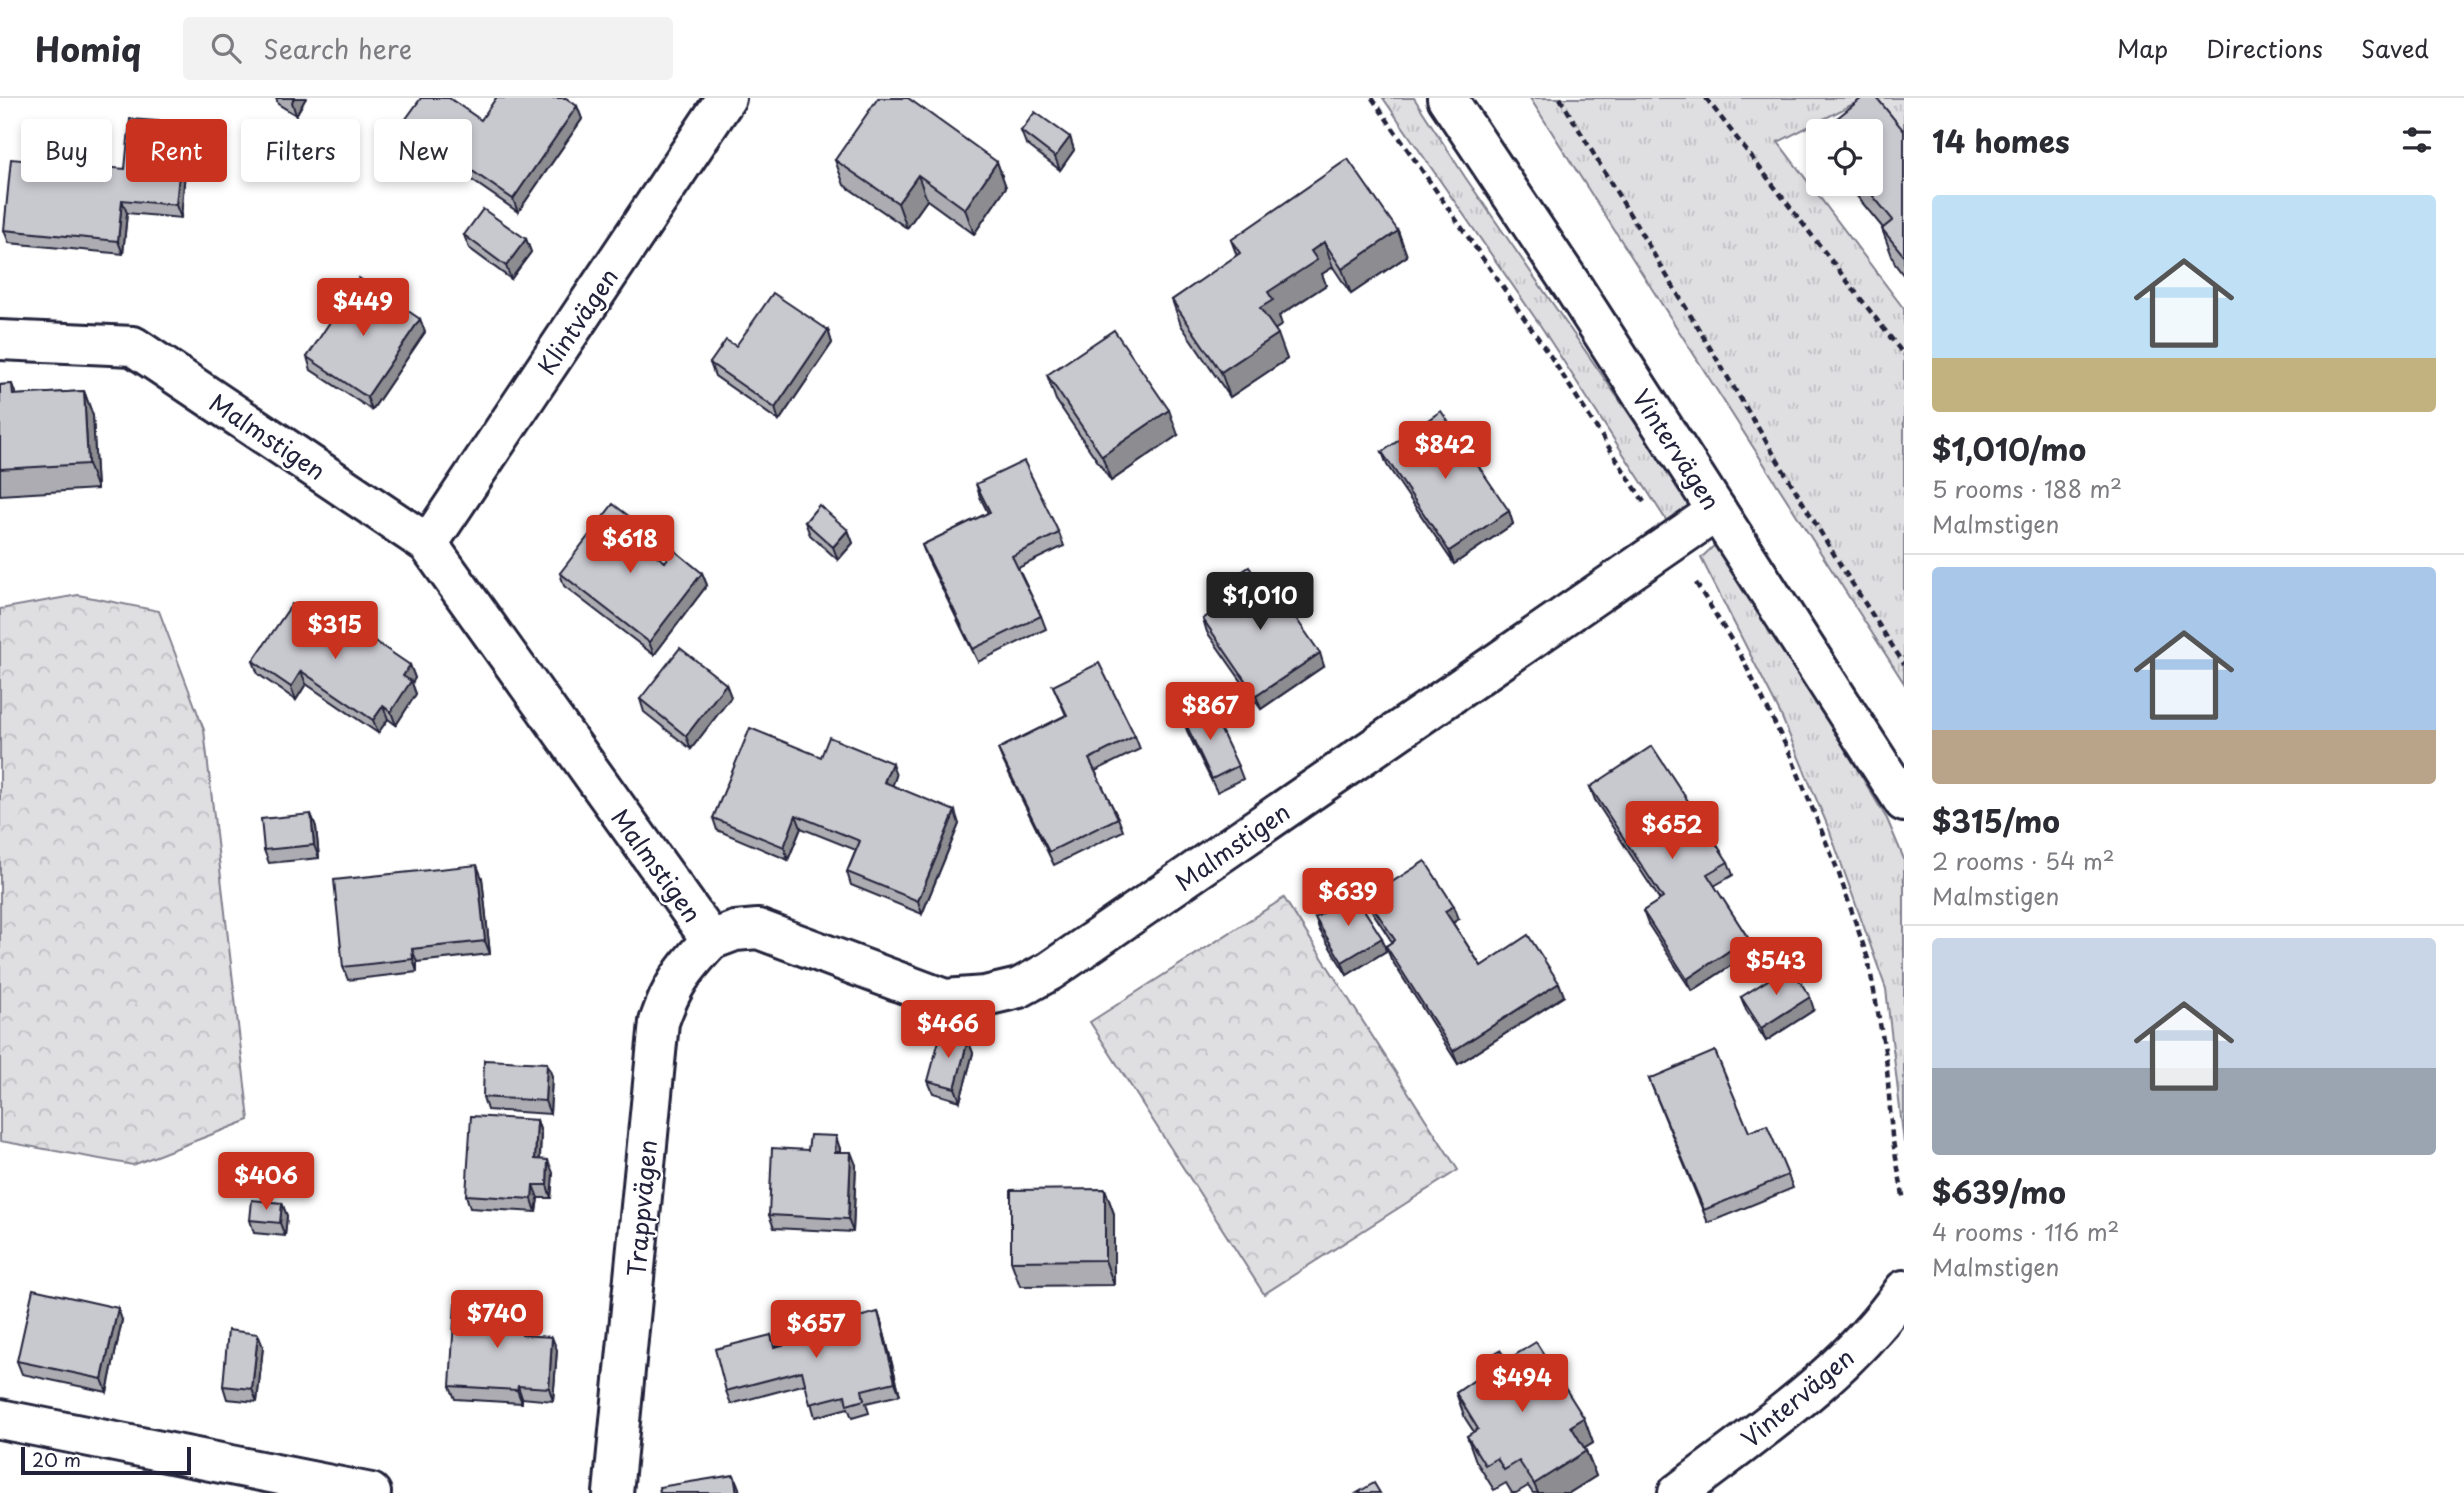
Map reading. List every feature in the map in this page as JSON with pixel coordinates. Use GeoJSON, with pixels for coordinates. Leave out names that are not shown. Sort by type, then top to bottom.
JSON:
{"type":"FeatureCollection","features":[{"type":"Feature","properties":{"kind":"street","name":"Klintvägen"},"geometry":{"type":"LineString","coordinates":[[428,544],[726,98]]}},
{"type":"Feature","properties":{"kind":"street","name":"Vintervägen"},"geometry":{"type":"LineString","coordinates":[[1447,98],[1571,284],[1904,802]]}},
{"type":"Feature","properties":{"kind":"street","name":"Malmstigen"},"geometry":{"type":"LineString","coordinates":[[0,340],[133,346],[428,544],[711,940],[735,930],[758,929],[945,999],[985,996],[1019,988],[1050,971],[1717,511]]}},
{"type":"Feature","properties":{"kind":"street","name":"Trappvägen"},"geometry":{"type":"LineString","coordinates":[[613,1493],[659,1022],[669,992],[691,961],[711,940]]}},
{"type":"Feature","properties":{"kind":"street","name":"Vintervägen"},"geometry":{"type":"LineString","coordinates":[[1678,1493],[1816,1386],[1888,1314],[1904,1290]]}},
{"type":"Feature","properties":{"kind":"street"},"geometry":{"type":"LineString","coordinates":[[0,1419],[371,1493]]}},
{"type":"Feature","properties":{"kind":"path"},"geometry":{"type":"LineString","coordinates":[[1372,98],[1549,354],[1671,542],[1740,654],[1790,754],[1838,871],[1868,959],[1886,1056],[1892,1136],[1904,1201]]}},
{"type":"Feature","properties":{"kind":"path"},"geometry":{"type":"LineString","coordinates":[[1560,98],[1841,566],[1904,664]]}},
{"type":"Feature","properties":{"kind":"path"},"geometry":{"type":"LineString","coordinates":[[1706,98],[1904,355]]}},
{"type":"Feature","properties":{"kind":"green space"},"geometry":{"type":"Polygon","coordinates":[[[1383,98],[1414,98],[1465,177],[1692,505],[1670,526],[1540,325],[1383,98]]]}},
{"type":"Feature","properties":{"kind":"green space"},"geometry":{"type":"Polygon","coordinates":[[[1530,98],[1865,98],[1823,119],[1806,119],[1806,128],[1778,142],[1806,179],[1806,196],[1819,196],[1904,309],[1904,683],[1530,98]]]}},
{"type":"Feature","properties":{"kind":"green space"},"geometry":{"type":"Polygon","coordinates":[[[1865,98],[1904,98],[1904,138],[1865,98]]]}},
{"type":"Feature","properties":{"kind":"green space"},"geometry":{"type":"Polygon","coordinates":[[[1720,540],[1887,819],[1904,859],[1904,1143],[1886,989],[1829,829],[1780,713],[1701,558],[1720,540]]]}},
{"type":"Feature","properties":{"kind":"green space"},"geometry":{"type":"Polygon","coordinates":[[[78,595],[159,611],[204,730],[249,1120],[133,1165],[0,1141],[0,609],[78,595]]]}},
{"type":"Feature","properties":{"kind":"green space"},"geometry":{"type":"Polygon","coordinates":[[[1284,898],[1458,1170],[1264,1294],[1090,1022],[1284,898]]]}},
{"type":"Feature","properties":{"kind":"building"},"geometry":{"type":"Polygon","coordinates":[[[421,98],[449,98],[481,120],[496,98],[566,98],[577,106],[513,199],[472,171],[472,119],[406,119],[421,98]]]}},
{"type":"Feature","properties":{"kind":"building"},"geometry":{"type":"Polygon","coordinates":[[[878,98],[908,98],[997,162],[965,209],[918,175],[898,203],[835,160],[878,98]]]}},
{"type":"Feature","properties":{"kind":"building"},"geometry":{"type":"Polygon","coordinates":[[[1862,98],[1877,98],[1904,131],[1904,256],[1882,229],[1893,220],[1873,196],[1883,196],[1883,119],[1836,119],[1862,98]]]}},
{"type":"Feature","properties":{"kind":"building"},"geometry":{"type":"Polygon","coordinates":[[[1035,112],[1070,137],[1055,157],[1021,131],[1035,112]]]}},
{"type":"Feature","properties":{"kind":"building"},"geometry":{"type":"Polygon","coordinates":[[[11,159],[21,160],[21,182],[112,182],[112,168],[125,169],[126,159],[126,182],[178,182],[176,205],[122,200],[118,241],[4,230],[11,159]]]}},
{"type":"Feature","properties":{"kind":"building"},"geometry":{"type":"Polygon","coordinates":[[[1348,159],[1398,231],[1342,269],[1324,242],[1311,251],[1317,260],[1268,292],[1273,300],[1260,308],[1278,334],[1221,372],[1172,300],[1240,253],[1231,240],[1348,159]]]}},
{"type":"Feature","properties":{"kind":"building"},"geometry":{"type":"Polygon","coordinates":[[[483,209],[526,239],[506,266],[464,235],[483,209]]]}},
{"type":"Feature","properties":{"kind":"building"},"geometry":{"type":"Polygon","coordinates":[[[359,278],[420,319],[367,397],[307,357],[359,278]]]}},
{"type":"Feature","properties":{"kind":"building"},"geometry":{"type":"Polygon","coordinates":[[[773,293],[828,330],[775,408],[710,363],[726,340],[736,346],[773,293]]]}},
{"type":"Feature","properties":{"kind":"building"},"geometry":{"type":"Polygon","coordinates":[[[1114,330],[1169,410],[1102,456],[1047,375],[1114,330]]]}},
{"type":"Feature","properties":{"kind":"building"},"geometry":{"type":"Polygon","coordinates":[[[12,384],[13,395],[84,391],[88,464],[0,469],[0,385],[12,384]]]}},
{"type":"Feature","properties":{"kind":"building"},"geometry":{"type":"Polygon","coordinates":[[[1441,411],[1509,511],[1449,551],[1382,452],[1441,411]]]}},
{"type":"Feature","properties":{"kind":"building"},"geometry":{"type":"Polygon","coordinates":[[[1024,461],[1059,533],[1012,556],[1041,616],[973,649],[922,545],[990,512],[976,484],[1024,461]]]}},
{"type":"Feature","properties":{"kind":"building"},"geometry":{"type":"Polygon","coordinates":[[[613,504],[643,527],[635,539],[665,562],[674,550],[702,573],[649,642],[560,573],[613,504]]]}},
{"type":"Feature","properties":{"kind":"building"},"geometry":{"type":"Polygon","coordinates":[[[819,505],[848,530],[833,547],[805,522],[819,505]]]}},
{"type":"Feature","properties":{"kind":"building"},"geometry":{"type":"Polygon","coordinates":[[[1249,567],[1258,580],[1266,575],[1320,653],[1256,696],[1203,619],[1228,602],[1218,588],[1249,567]]]}},
{"type":"Feature","properties":{"kind":"building"},"geometry":{"type":"Polygon","coordinates":[[[292,604],[329,630],[338,616],[410,665],[403,676],[411,681],[391,712],[383,706],[373,720],[301,671],[291,687],[253,661],[292,604]]]}},
{"type":"Feature","properties":{"kind":"building"},"geometry":{"type":"Polygon","coordinates":[[[680,648],[726,684],[686,736],[640,699],[680,648]]]}},
{"type":"Feature","properties":{"kind":"building"},"geometry":{"type":"Polygon","coordinates":[[[1099,663],[1135,736],[1089,759],[1118,818],[1049,852],[998,749],[1067,715],[1053,686],[1099,663]]]}},
{"type":"Feature","properties":{"kind":"building"},"geometry":{"type":"Polygon","coordinates":[[[1209,705],[1238,766],[1212,779],[1183,718],[1209,705]]]}},
{"type":"Feature","properties":{"kind":"building"},"geometry":{"type":"Polygon","coordinates":[[[750,728],[821,757],[829,737],[892,763],[884,782],[955,811],[918,901],[847,872],[860,841],[796,815],[784,847],[713,818],[750,728]]]}},
{"type":"Feature","properties":{"kind":"building"},"geometry":{"type":"Polygon","coordinates":[[[1652,746],[1728,862],[1707,874],[1748,938],[1687,979],[1643,911],[1663,898],[1590,787],[1652,746]]]}},
{"type":"Feature","properties":{"kind":"building"},"geometry":{"type":"Polygon","coordinates":[[[311,814],[314,845],[264,850],[261,819],[311,814]]]}},
{"type":"Feature","properties":{"kind":"building"},"geometry":{"type":"Polygon","coordinates":[[[1425,861],[1454,906],[1445,911],[1481,966],[1528,935],[1559,983],[1453,1051],[1386,946],[1395,940],[1367,898],[1425,861]]]}},
{"type":"Feature","properties":{"kind":"building"},"geometry":{"type":"Polygon","coordinates":[[[477,865],[485,941],[412,949],[413,959],[343,967],[334,880],[477,865]]]}},
{"type":"Feature","properties":{"kind":"building"},"geometry":{"type":"Polygon","coordinates":[[[1354,894],[1382,938],[1342,962],[1315,918],[1354,894]]]}},
{"type":"Feature","properties":{"kind":"building"},"geometry":{"type":"Polygon","coordinates":[[[1790,966],[1810,997],[1761,1028],[1741,997],[1790,966]]]}},
{"type":"Feature","properties":{"kind":"building"},"geometry":{"type":"Polygon","coordinates":[[[941,1033],[968,1040],[955,1088],[928,1081],[941,1033]]]}},
{"type":"Feature","properties":{"kind":"building"},"geometry":{"type":"Polygon","coordinates":[[[1715,1051],[1749,1132],[1767,1125],[1788,1175],[1704,1210],[1649,1079],[1715,1051]]]}},
{"type":"Feature","properties":{"kind":"building"},"geometry":{"type":"Polygon","coordinates":[[[484,1060],[547,1063],[545,1101],[483,1097],[484,1060]]]}},
{"type":"Feature","properties":{"kind":"building"},"geometry":{"type":"Polygon","coordinates":[[[471,1116],[537,1120],[535,1159],[548,1160],[547,1185],[533,1185],[532,1199],[466,1195],[471,1116]]]}},
{"type":"Feature","properties":{"kind":"building"},"geometry":{"type":"Polygon","coordinates":[[[810,1135],[836,1136],[835,1152],[851,1152],[848,1219],[769,1215],[772,1148],[808,1150],[810,1135]]]}},
{"type":"Feature","properties":{"kind":"building"},"geometry":{"type":"Polygon","coordinates":[[[1105,1189],[1105,1260],[1011,1261],[1011,1190],[1105,1189]]]}},
{"type":"Feature","properties":{"kind":"building"},"geometry":{"type":"Polygon","coordinates":[[[252,1200],[282,1203],[280,1223],[250,1220],[252,1200]]]}},
{"type":"Feature","properties":{"kind":"building"},"geometry":{"type":"Polygon","coordinates":[[[33,1289],[118,1308],[102,1379],[17,1361],[33,1289]]]}},
{"type":"Feature","properties":{"kind":"building"},"geometry":{"type":"Polygon","coordinates":[[[455,1303],[524,1307],[522,1335],[552,1337],[549,1388],[518,1386],[517,1390],[450,1386],[455,1303]]]}},
{"type":"Feature","properties":{"kind":"building"},"geometry":{"type":"Polygon","coordinates":[[[878,1312],[895,1382],[862,1390],[864,1400],[847,1405],[845,1395],[810,1404],[802,1371],[726,1391],[715,1349],[771,1335],[774,1347],[795,1342],[793,1334],[878,1312]]]}},
{"type":"Feature","properties":{"kind":"building"},"geometry":{"type":"Polygon","coordinates":[[[228,1330],[258,1334],[252,1389],[223,1386],[228,1330]]]}},
{"type":"Feature","properties":{"kind":"building"},"geometry":{"type":"Polygon","coordinates":[[[1536,1342],[1584,1418],[1571,1426],[1586,1451],[1534,1484],[1519,1461],[1504,1470],[1497,1458],[1485,1465],[1467,1436],[1478,1429],[1456,1393],[1483,1374],[1477,1364],[1500,1350],[1507,1360],[1536,1342]]]}},
{"type":"Feature","properties":{"kind":"building"},"geometry":{"type":"Polygon","coordinates":[[[734,1475],[737,1493],[660,1493],[659,1487],[734,1475]]]}},
{"type":"Feature","properties":{"kind":"building"},"geometry":{"type":"Polygon","coordinates":[[[1374,1483],[1380,1493],[1357,1493],[1374,1483]]]}}]}
